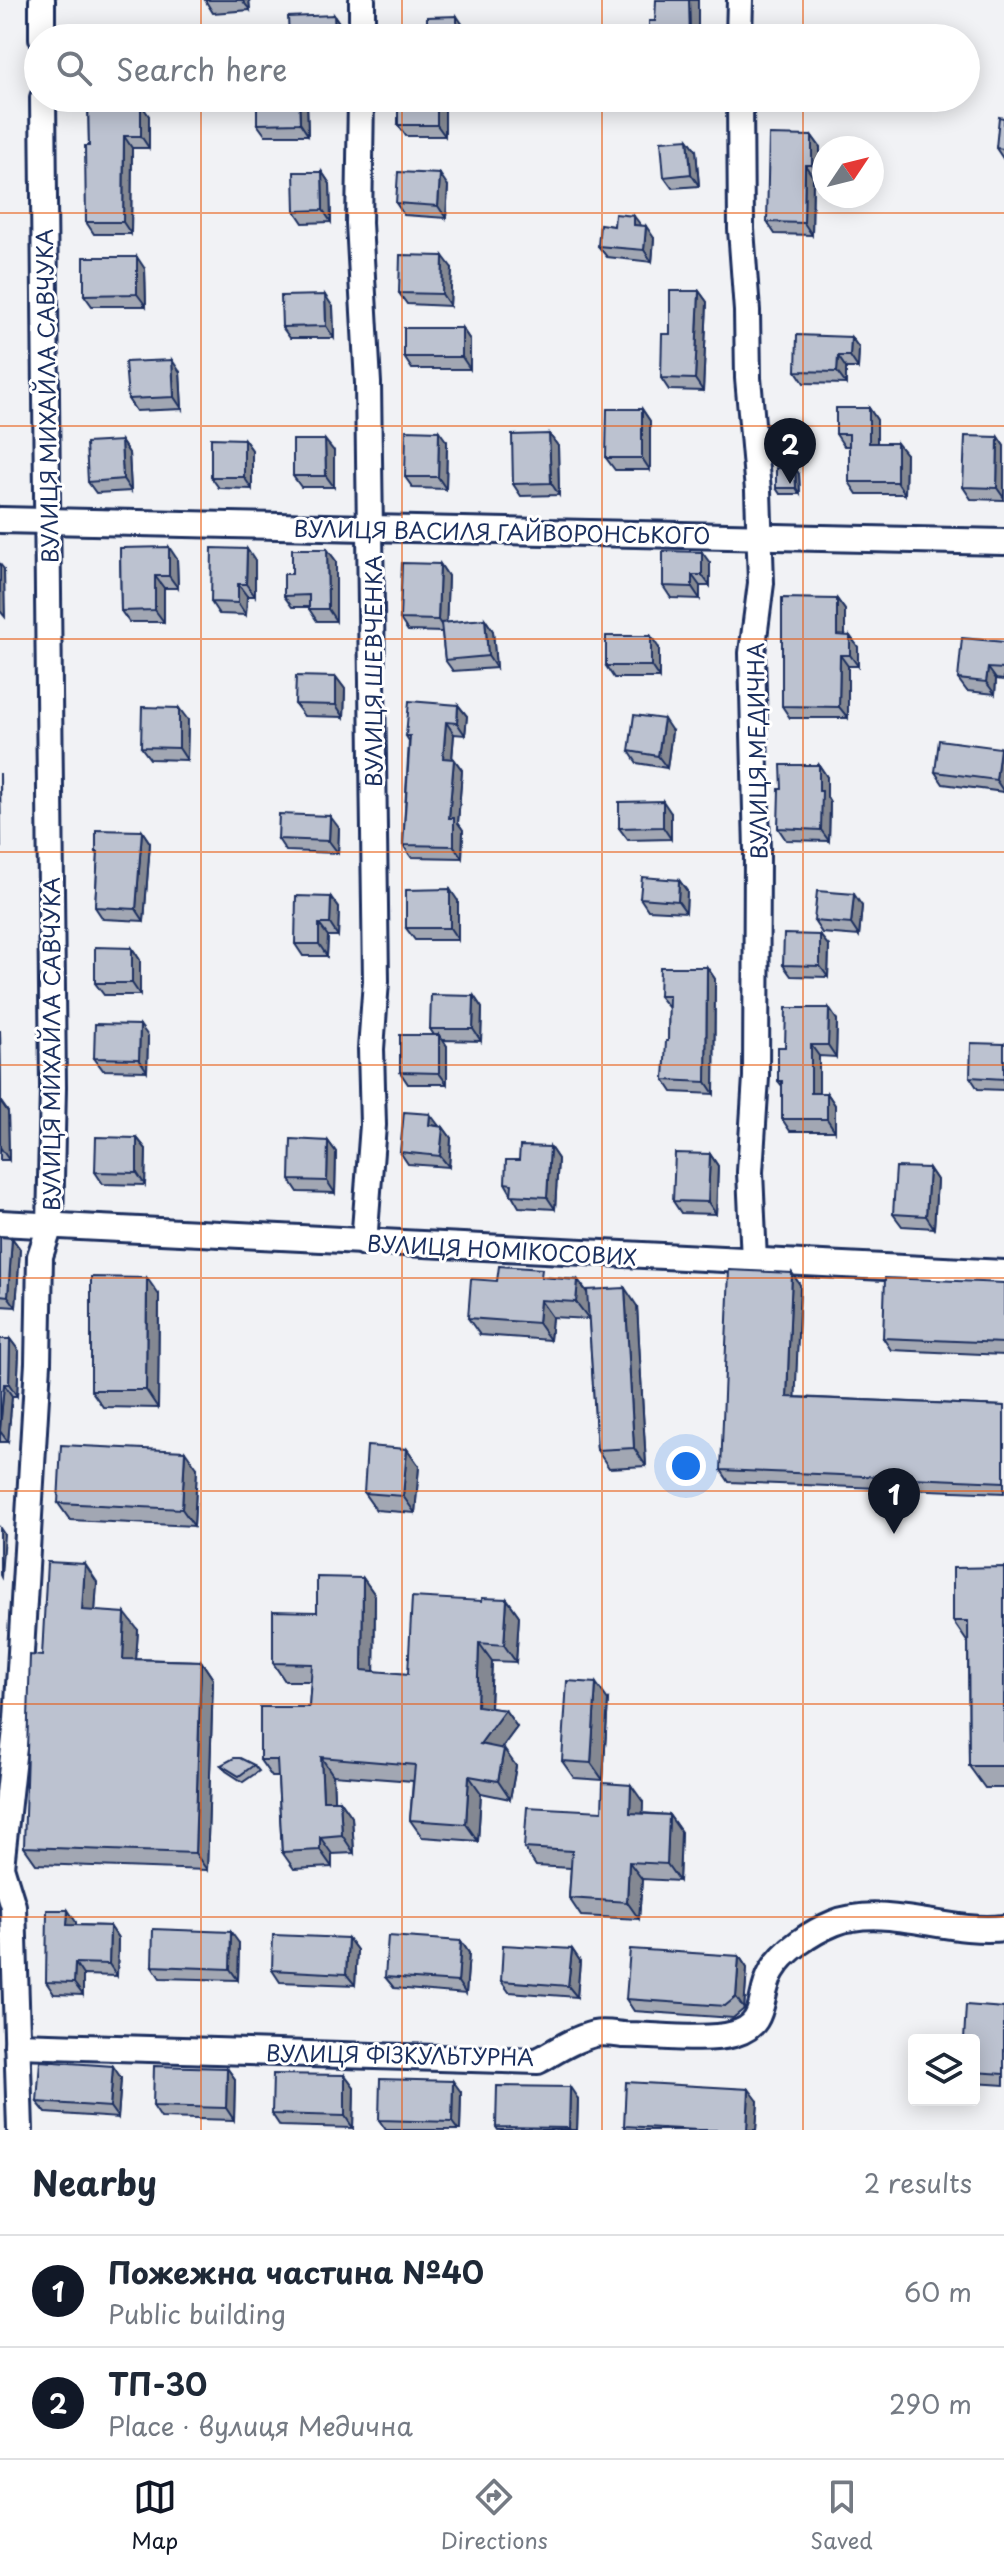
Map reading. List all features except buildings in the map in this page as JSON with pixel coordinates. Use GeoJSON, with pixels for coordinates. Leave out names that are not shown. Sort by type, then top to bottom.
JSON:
{"type":"FeatureCollection","features":[{"type":"Feature","properties":{"kind":"street"},"geometry":{"type":"LineString","coordinates":[[42,0],[42,24]]}},
{"type":"Feature","properties":{"kind":"street"},"geometry":{"type":"LineString","coordinates":[[362,0],[362,24]]}},
{"type":"Feature","properties":{"kind":"street"},"geometry":{"type":"LineString","coordinates":[[739,24],[740,0]]}},
{"type":"Feature","properties":{"kind":"street","name":"ВУЛИЦЯ МИХАЙЛА САВЧУКА"},"geometry":{"type":"LineString","coordinates":[[20,2130],[13,1906],[1,1867],[18,1704],[38,1363],[40,1256],[50,1226],[53,1087],[43,112]]}},
{"type":"Feature","properties":{"kind":"street","name":"ВУЛИЦЯ ШЕВЧЕНКА"},"geometry":{"type":"LineString","coordinates":[[361,112],[359,223],[368,383],[376,981],[371,1049],[373,1125],[364,1243]]}},
{"type":"Feature","properties":{"kind":"street","name":"ВУЛИЦЯ МЕДИЧНА"},"geometry":{"type":"LineString","coordinates":[[740,112],[741,229],[761,583],[752,653],[757,850],[756,1077],[750,1172],[754,1261]]}},
{"type":"Feature","properties":{"kind":"street","name":"ВУЛИЦЯ ВАСИЛЯ ГАЙВОРОНСЬКОГО"},"geometry":{"type":"LineString","coordinates":[[0,520],[1004,542]]}},
{"type":"Feature","properties":{"kind":"street","name":"ВУЛИЦЯ НОМІКОСОВИХ"},"geometry":{"type":"LineString","coordinates":[[0,1223],[1004,1273]]}},
{"type":"Feature","properties":{"kind":"street","name":"ВУЛИЦЯ ФІЗКУЛЬТУРНА"},"geometry":{"type":"LineString","coordinates":[[17,2045],[538,2061],[570,2043],[595,2034],[724,2037],[749,2030],[760,2016],[771,1971],[787,1952],[835,1923],[887,1917],[951,1928],[1004,1928]]}},
{"type":"Feature","properties":{"kind":"place","name":"ТП-30"},"geometry":{"type":"Point","coordinates":[790,484]}},
{"type":"Feature","properties":{"kind":"place","name":"Пожежна частина №40"},"geometry":{"type":"Point","coordinates":[894,1534]}}]}
